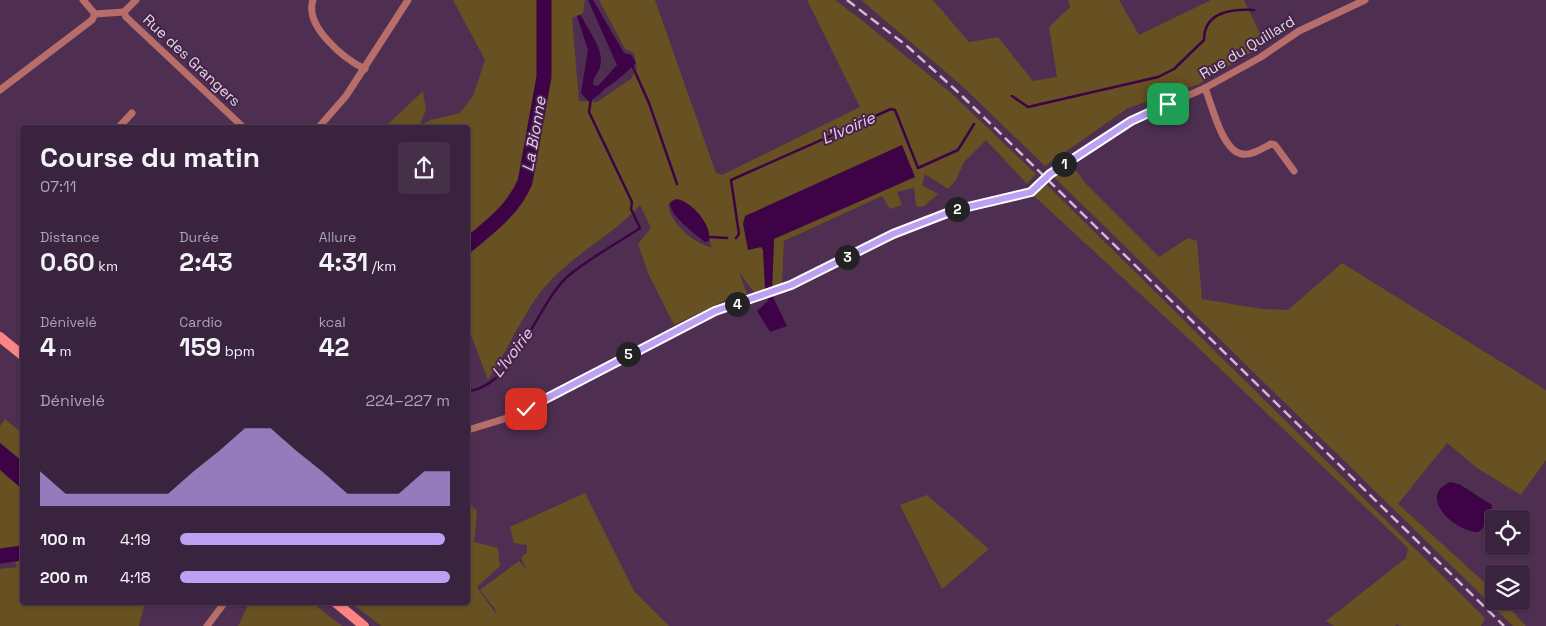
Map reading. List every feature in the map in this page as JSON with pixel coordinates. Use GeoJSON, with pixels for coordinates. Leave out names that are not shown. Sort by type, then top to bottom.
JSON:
{"type":"FeatureCollection","features":[{"type":"Feature","properties":{"kind":"main road"},"geometry":{"type":"LineString","coordinates":[[0,337],[20,353]]}},
{"type":"Feature","properties":{"kind":"main road"},"geometry":{"type":"LineString","coordinates":[[339,605],[364,626]]}},
{"type":"Feature","properties":{"kind":"street"},"geometry":{"type":"LineString","coordinates":[[83,0],[95,14]]}},
{"type":"Feature","properties":{"kind":"street"},"geometry":{"type":"LineString","coordinates":[[95,14],[124,12],[136,0]]}},
{"type":"Feature","properties":{"kind":"street"},"geometry":{"type":"LineString","coordinates":[[313,0],[312,13],[320,33],[343,54],[364,69]]}},
{"type":"Feature","properties":{"kind":"street"},"geometry":{"type":"LineString","coordinates":[[321,125],[341,102],[408,0]]}},
{"type":"Feature","properties":{"kind":"street","name":"Rue du Quillard"},"geometry":{"type":"LineString","coordinates":[[470,429],[510,417],[715,311],[774,291],[927,219],[955,210],[1031,192],[1050,174],[1131,121],[1205,88],[1261,57],[1300,30],[1365,0]]}},
{"type":"Feature","properties":{"kind":"street","name":"Rue des Grangers"},"geometry":{"type":"LineString","coordinates":[[124,12],[126,18],[241,125]]}},
{"type":"Feature","properties":{"kind":"street"},"geometry":{"type":"LineString","coordinates":[[0,90],[92,20],[95,14]]}},
{"type":"Feature","properties":{"kind":"street"},"geometry":{"type":"LineString","coordinates":[[1205,88],[1224,140],[1232,149],[1242,154],[1248,154],[1276,145],[1294,171]]}},
{"type":"Feature","properties":{"kind":"street"},"geometry":{"type":"LineString","coordinates":[[121,125],[132,113]]}},
{"type":"Feature","properties":{"kind":"street"},"geometry":{"type":"LineString","coordinates":[[207,626],[223,605]]}},
{"type":"Feature","properties":{"kind":"shaded area"},"geometry":{"type":"Polygon","coordinates":[[[453,0],[585,0],[583,13],[572,18],[579,101],[597,102],[631,79],[637,68],[634,53],[625,49],[599,0],[655,0],[716,173],[722,175],[860,107],[807,0],[835,0],[951,93],[1036,174],[1027,184],[986,140],[964,162],[956,180],[948,189],[925,174],[922,185],[938,194],[923,207],[916,206],[914,188],[897,192],[902,205],[890,209],[882,196],[784,241],[782,284],[754,292],[739,272],[747,294],[726,300],[674,325],[648,273],[638,244],[651,228],[640,205],[616,228],[575,258],[550,281],[532,304],[488,380],[470,332],[470,125],[421,125],[431,120],[460,113],[473,96],[485,60],[453,0]],[[672,200],[668,205],[674,219],[685,232],[699,243],[714,248],[711,246],[704,222],[695,212],[672,200]]]}},
{"type":"Feature","properties":{"kind":"shaded area"},"geometry":{"type":"Polygon","coordinates":[[[588,0],[593,0],[624,53],[631,55],[636,63],[592,100],[588,101],[581,93],[588,50],[577,16],[580,15],[583,19],[599,48],[601,61],[593,80],[593,85],[598,86],[617,65],[588,0]]]}},
{"type":"Feature","properties":{"kind":"shaded area"},"geometry":{"type":"Polygon","coordinates":[[[861,0],[933,0],[969,42],[998,37],[1033,81],[1057,77],[1049,27],[1070,7],[1068,0],[1119,0],[1139,35],[1211,0],[1244,0],[1265,44],[1199,84],[1128,108],[1045,166],[961,85],[861,0]]]}},
{"type":"Feature","properties":{"kind":"shaded area"},"geometry":{"type":"Polygon","coordinates":[[[423,91],[426,110],[419,125],[387,125],[423,91]]]}},
{"type":"Feature","properties":{"kind":"shaded area"},"geometry":{"type":"Polygon","coordinates":[[[902,145],[915,177],[774,239],[772,295],[787,326],[770,332],[757,311],[768,301],[765,289],[763,250],[761,247],[748,250],[743,224],[745,216],[902,145]]]}},
{"type":"Feature","properties":{"kind":"shaded area"},"geometry":{"type":"Polygon","coordinates":[[[1071,164],[1087,185],[1159,257],[1188,238],[1197,241],[1202,299],[1262,309],[1288,310],[1342,263],[1546,390],[1546,460],[1521,495],[1477,468],[1447,443],[1398,504],[1485,583],[1485,599],[1054,177],[1071,164]]]}},
{"type":"Feature","properties":{"kind":"shaded area"},"geometry":{"type":"Polygon","coordinates":[[[1047,185],[1485,618],[1481,626],[1401,626],[1396,624],[1395,626],[1334,626],[1326,621],[1406,558],[1408,548],[1190,340],[1033,195],[1047,185]]]}},
{"type":"Feature","properties":{"kind":"shaded area"},"geometry":{"type":"Polygon","coordinates":[[[676,199],[688,204],[700,215],[708,228],[709,241],[705,242],[696,235],[674,213],[670,203],[676,199]]]}},
{"type":"Feature","properties":{"kind":"shaded area"},"geometry":{"type":"Polygon","coordinates":[[[5,419],[20,431],[20,605],[144,605],[139,626],[0,626],[0,569],[17,567],[10,549],[0,549],[0,426],[5,419]]]}},
{"type":"Feature","properties":{"kind":"shaded area"},"geometry":{"type":"Polygon","coordinates":[[[0,443],[20,459],[20,487],[0,470],[0,443]]]}},
{"type":"Feature","properties":{"kind":"shaded area"},"geometry":{"type":"Polygon","coordinates":[[[1450,482],[1459,484],[1492,505],[1492,510],[1485,510],[1485,525],[1479,532],[1460,527],[1443,513],[1438,505],[1437,496],[1441,488],[1450,482]]]}},
{"type":"Feature","properties":{"kind":"shaded area"},"geometry":{"type":"Polygon","coordinates":[[[585,493],[634,591],[669,626],[381,626],[354,605],[470,605],[470,504],[477,511],[474,542],[498,548],[500,566],[477,587],[496,614],[495,609],[480,590],[519,561],[527,570],[521,558],[527,552],[527,545],[514,543],[510,527],[585,493]]]}},
{"type":"Feature","properties":{"kind":"shaded area"},"geometry":{"type":"Polygon","coordinates":[[[927,495],[989,549],[942,589],[900,505],[927,495]]]}},
{"type":"Feature","properties":{"kind":"shaded area"},"geometry":{"type":"Polygon","coordinates":[[[248,605],[315,605],[342,626],[238,626],[248,605]]]}},
{"type":"Feature","properties":{"kind":"shaded area"},"geometry":{"type":"Polygon","coordinates":[[[1497,610],[1511,610],[1526,626],[1513,626],[1497,610]]]}},
{"type":"Feature","properties":{"kind":"waterway","name":"La Bionne"},"geometry":{"type":"LineString","coordinates":[[470,243],[508,209],[525,182],[544,77],[544,0]]}},
{"type":"Feature","properties":{"kind":"waterway","name":"L'Ivoirie"},"geometry":{"type":"LineString","coordinates":[[1012,96],[1028,107],[1158,77],[1174,69],[1204,40],[1205,30],[1214,18],[1229,11],[1254,10]]}},
{"type":"Feature","properties":{"kind":"waterway"},"geometry":{"type":"LineString","coordinates":[[632,65],[649,103],[677,184]]}},
{"type":"Feature","properties":{"kind":"waterway","name":"L'Ivoirie"},"geometry":{"type":"LineString","coordinates":[[470,390],[484,386],[499,375],[512,361],[555,290],[567,277],[640,228],[631,209],[632,202],[589,112],[591,98]]}},
{"type":"Feature","properties":{"kind":"waterway","name":"L'Ivoirie"},"geometry":{"type":"LineString","coordinates":[[736,238],[739,234],[731,180],[891,109],[895,110],[918,168],[958,150],[974,124]]}},
{"type":"Feature","properties":{"kind":"waterway","name":"L'Ivoirie"},"geometry":{"type":"LineString","coordinates":[[709,237],[727,238]]}},
{"type":"Feature","properties":{"kind":"waterway","name":"La Bionne"},"geometry":{"type":"LineString","coordinates":[[0,556],[20,553]]}},
{"type":"Feature","properties":{"kind":"railway"},"geometry":{"type":"LineString","coordinates":[[847,0],[907,46],[959,93],[1504,626]]}},
{"type":"Feature","properties":{"kind":"route"},"geometry":{"type":"LineString","coordinates":[[526,409],[622,357],[715,311],[791,285],[927,219],[955,210],[1031,192],[1050,174],[1131,121],[1168,104]]}}]}
